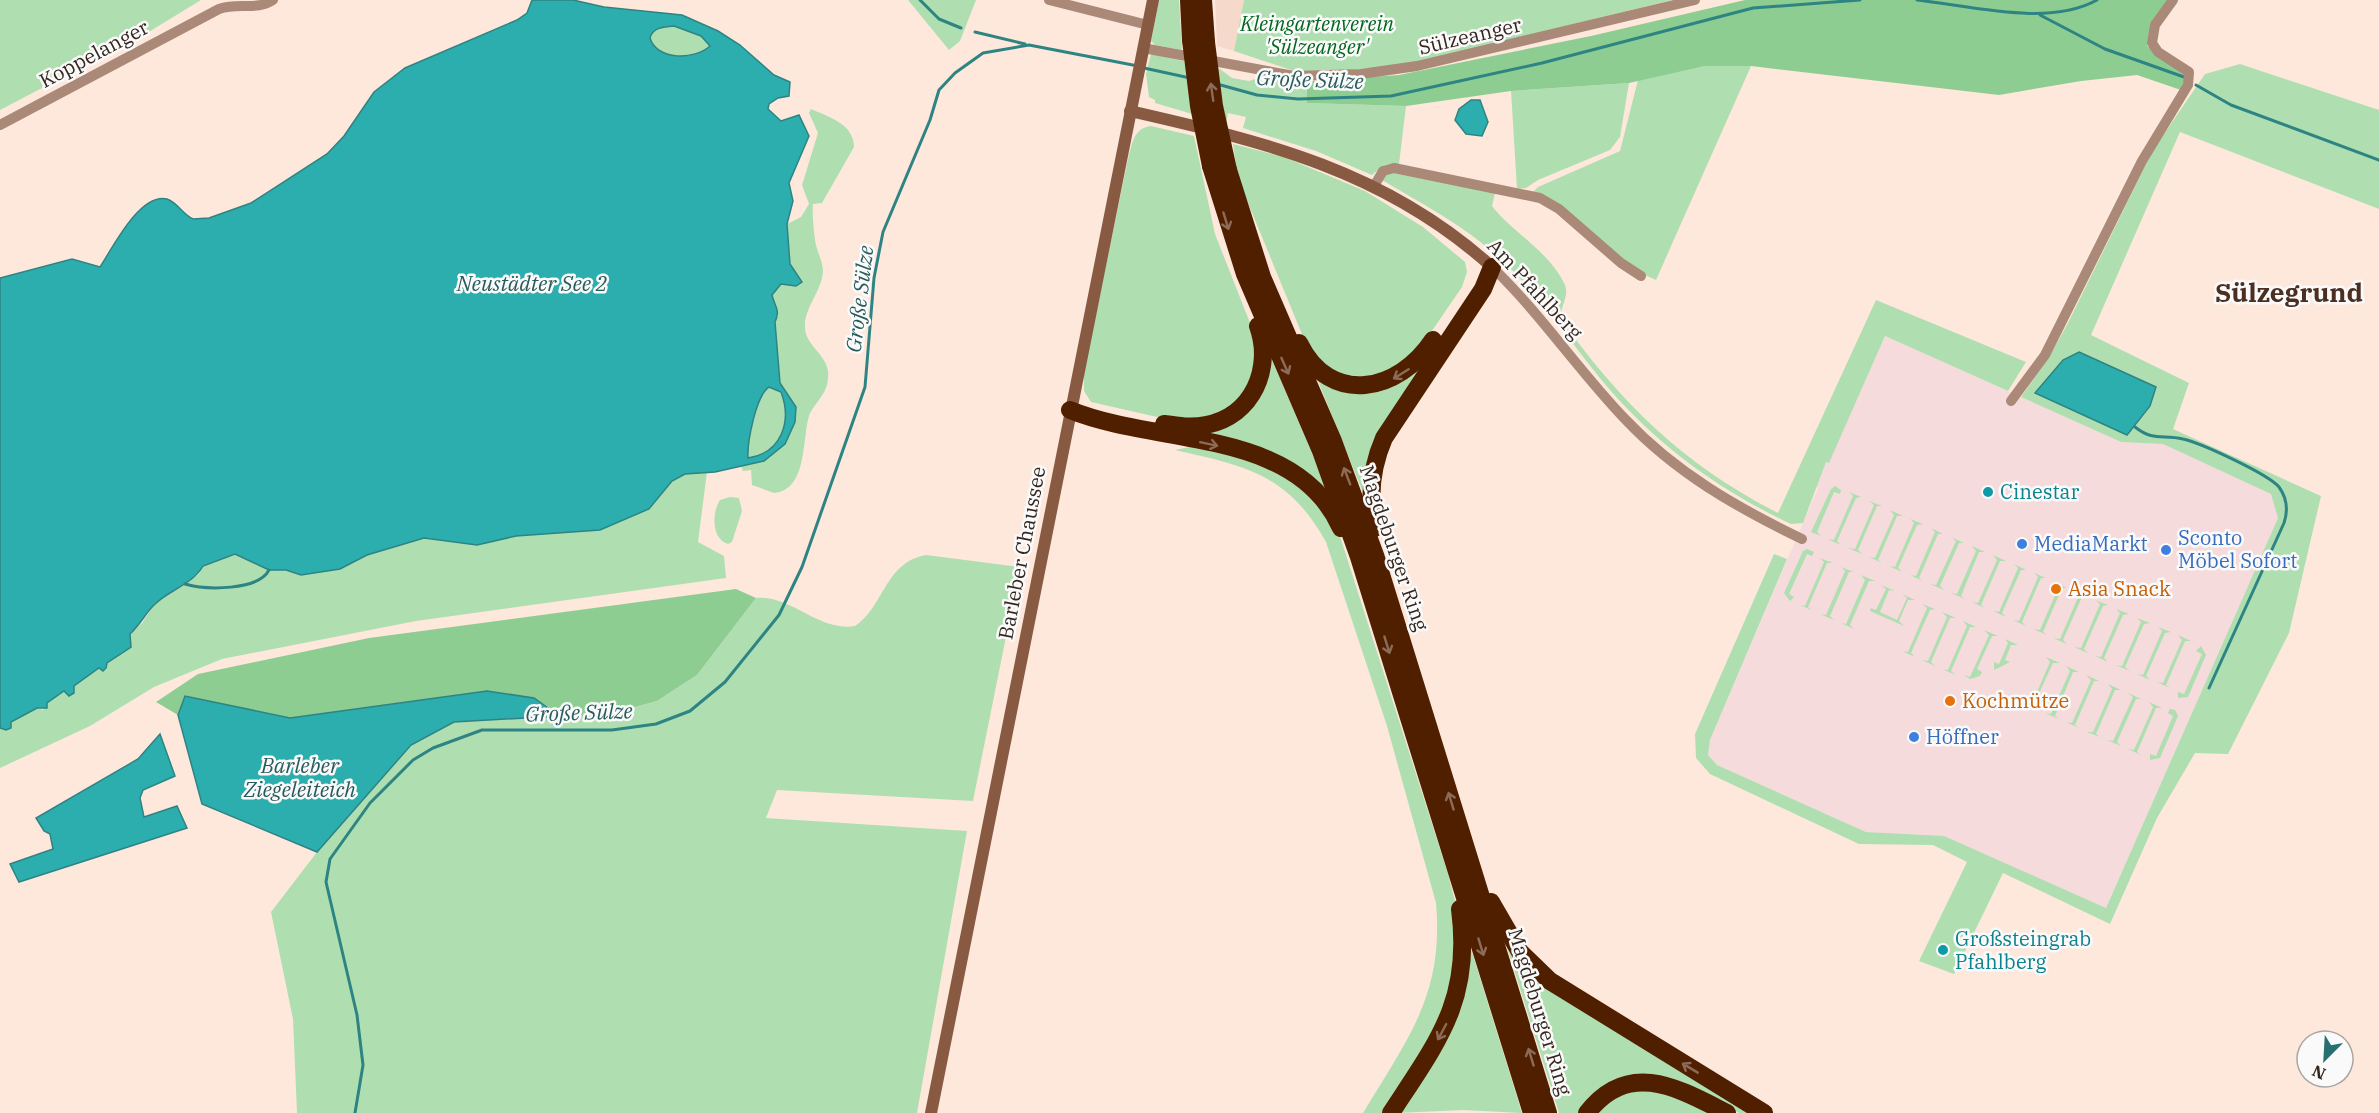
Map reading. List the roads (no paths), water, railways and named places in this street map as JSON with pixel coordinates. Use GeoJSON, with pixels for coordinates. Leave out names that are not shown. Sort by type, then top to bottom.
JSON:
{"type":"FeatureCollection","features":[{"type":"Feature","properties":{"kind":"highway","name":"Magdeburger Ring"},"geometry":{"type":"LineString","coordinates":[[1189,0],[1214,106],[1219,168],[1245,274],[1378,590]]}},
{"type":"Feature","properties":{"kind":"highway","name":"Magdeburger Ring"},"geometry":{"type":"LineString","coordinates":[[1198,41],[1203,0]]}},
{"type":"Feature","properties":{"kind":"highway","name":"Magdeburger Ring"},"geometry":{"type":"LineString","coordinates":[[1219,168],[1270,297],[1341,462],[1460,854],[1548,1113]]}},
{"type":"Feature","properties":{"kind":"highway"},"geometry":{"type":"LineString","coordinates":[[1070,410],[1094,420],[1254,454],[1292,471],[1311,486],[1327,504],[1341,528],[1358,579],[1378,590],[1390,580],[1375,531],[1370,500],[1378,452],[1394,420],[1484,289],[1492,267]]}},
{"type":"Feature","properties":{"kind":"highway"},"geometry":{"type":"LineString","coordinates":[[1270,297],[1282,307],[1303,350],[1320,369],[1348,383],[1377,384],[1401,375],[1420,359],[1474,281],[1492,267]]}},
{"type":"Feature","properties":{"kind":"highway"},"geometry":{"type":"LineString","coordinates":[[1070,410],[1097,409],[1154,422],[1192,427],[1212,424],[1233,414],[1254,392],[1260,378],[1263,360],[1261,334],[1242,285],[1245,274]]}},
{"type":"Feature","properties":{"kind":"highway","name":"Magdeburger Ring"},"geometry":{"type":"LineString","coordinates":[[1460,854],[1532,1113]]}},
{"type":"Feature","properties":{"kind":"highway"},"geometry":{"type":"LineString","coordinates":[[1391,1113],[1443,1032],[1460,986],[1463,934],[1460,854]]}},
{"type":"Feature","properties":{"kind":"highway"},"geometry":{"type":"LineString","coordinates":[[1460,854],[1513,941],[1527,961],[1545,977],[1577,1000],[1764,1113]]}},
{"type":"Feature","properties":{"kind":"highway"},"geometry":{"type":"LineString","coordinates":[[1587,1113],[1610,1092],[1644,1082],[1674,1088],[1726,1113]]}},
{"type":"Feature","properties":{"kind":"street","name":"Koppelanger"},"geometry":{"type":"LineString","coordinates":[[0,125],[219,9],[237,4],[260,6],[273,0]]}},
{"type":"Feature","properties":{"kind":"street"},"geometry":{"type":"LineString","coordinates":[[1049,0],[1078,4],[1148,25]]}},
{"type":"Feature","properties":{"kind":"street","name":"Barleber Chaussee"},"geometry":{"type":"LineString","coordinates":[[931,1113],[1153,0]]}},
{"type":"Feature","properties":{"kind":"street","name":"Sülzeanger"},"geometry":{"type":"LineString","coordinates":[[1142,54],[1294,76],[1360,74],[1428,64],[1695,0]]}},
{"type":"Feature","properties":{"kind":"street"},"geometry":{"type":"LineString","coordinates":[[2012,401],[2049,348],[2142,160],[2188,84],[2188,72],[2158,52],[2151,40],[2158,20],[2173,0]]}},
{"type":"Feature","properties":{"kind":"street","name":"Am Pfahlberg"},"geometry":{"type":"LineString","coordinates":[[1130,111],[1287,150],[1329,165],[1374,186],[1435,223],[1471,248],[1492,267],[1537,314],[1617,411],[1659,451],[1728,502],[1802,539]]}},
{"type":"Feature","properties":{"kind":"street"},"geometry":{"type":"LineString","coordinates":[[1374,186],[1383,171],[1394,168],[1535,196],[1554,205],[1621,263],[1641,276]]}},
{"type":"Feature","properties":{"kind":"water","name":"Neustädter See 2"},"geometry":{"type":"Polygon","coordinates":[[[532,0],[573,0],[604,7],[682,15],[718,31],[740,45],[774,75],[790,82],[789,96],[778,98],[769,104],[768,109],[781,121],[799,115],[809,136],[789,183],[793,201],[787,224],[790,264],[802,282],[796,286],[781,284],[772,295],[777,311],[775,322],[780,383],[796,407],[795,422],[785,444],[764,461],[715,472],[685,474],[672,481],[649,509],[600,530],[516,536],[477,545],[424,538],[367,555],[340,569],[301,575],[286,570],[269,570],[235,554],[203,566],[193,578],[160,600],[130,634],[131,647],[107,663],[103,671],[99,668],[74,686],[74,693],[69,696],[64,691],[47,703],[47,708],[37,708],[11,722],[11,728],[6,730],[0,728],[0,278],[72,259],[100,267],[119,236],[137,213],[157,199],[171,201],[193,219],[209,218],[251,203],[327,154],[344,136],[374,92],[405,68],[517,20],[527,13],[532,0]],[[674,26],[659,28],[651,34],[650,38],[654,46],[660,51],[686,56],[703,51],[710,46],[701,36],[674,26]],[[769,387],[756,409],[748,458],[769,450],[776,443],[784,424],[784,403],[781,392],[769,387]]]}},
{"type":"Feature","properties":{"kind":"water"},"geometry":{"type":"Polygon","coordinates":[[[1471,100],[1480,100],[1488,122],[1482,136],[1466,134],[1455,120],[1459,109],[1471,100]]]}},
{"type":"Feature","properties":{"kind":"water"},"geometry":{"type":"Polygon","coordinates":[[[2079,352],[2156,387],[2150,406],[2127,435],[2035,393],[2063,360],[2079,352]]]}},
{"type":"Feature","properties":{"kind":"water","name":"Barleber Ziegeleiteich"},"geometry":{"type":"Polygon","coordinates":[[[487,691],[534,698],[560,716],[454,722],[411,745],[317,852],[202,804],[178,715],[185,696],[290,718],[487,691]]]}},
{"type":"Feature","properties":{"kind":"water"},"geometry":{"type":"Polygon","coordinates":[[[160,734],[175,776],[143,790],[140,798],[144,817],[177,806],[187,828],[19,882],[10,864],[53,849],[50,834],[44,831],[36,818],[138,759],[160,734]]]}},
{"type":"Feature","properties":{"kind":"waterway"},"geometry":{"type":"LineString","coordinates":[[920,0],[939,19],[961,28]]}},
{"type":"Feature","properties":{"kind":"waterway","name":"Große Sülze"},"geometry":{"type":"LineString","coordinates":[[1217,84],[1257,95],[1298,99],[1391,96],[1542,63],[1753,8],[1860,0]]}},
{"type":"Feature","properties":{"kind":"waterway","name":"Große Sülze"},"geometry":{"type":"LineString","coordinates":[[1917,0],[1985,10],[2033,13],[2078,8],[2097,0]]}},
{"type":"Feature","properties":{"kind":"waterway"},"geometry":{"type":"LineString","coordinates":[[2040,15],[2105,49],[2184,77]]}},
{"type":"Feature","properties":{"kind":"waterway"},"geometry":{"type":"LineString","coordinates":[[975,32],[1025,44]]}},
{"type":"Feature","properties":{"kind":"waterway","name":"Große Sülze"},"geometry":{"type":"LineString","coordinates":[[355,1113],[363,1065],[357,1015],[326,882],[330,859],[370,803],[413,760],[433,748],[482,730],[612,730],[656,724],[690,711],[725,682],[779,615],[802,567],[865,387],[874,278],[883,232],[930,120],[939,90],[955,73],[983,53],[1029,45],[1138,66]]}},
{"type":"Feature","properties":{"kind":"waterway","name":"Große Sülze"},"geometry":{"type":"LineString","coordinates":[[1144,68],[1190,78]]}},
{"type":"Feature","properties":{"kind":"waterway"},"geometry":{"type":"LineString","coordinates":[[2196,85],[2231,105],[2379,160]]}},
{"type":"Feature","properties":{"kind":"waterway"},"geometry":{"type":"LineString","coordinates":[[2135,427],[2153,436],[2192,442],[2234,460],[2272,481],[2282,491],[2285,500],[2284,523],[2209,688]]}},
{"type":"Feature","properties":{"kind":"waterway"},"geometry":{"type":"LineString","coordinates":[[185,584],[218,588],[231,587],[254,582],[269,570]]}},
{"type":"Feature","properties":{"kind":"place","name":"Cinestar"},"geometry":{"type":"Point","coordinates":[1988,492]}},
{"type":"Feature","properties":{"kind":"place","name":"MediaMarkt"},"geometry":{"type":"Point","coordinates":[2022,544]}},
{"type":"Feature","properties":{"kind":"place","name":"Sconto Möbel Sofort"},"geometry":{"type":"Point","coordinates":[2166,550]}},
{"type":"Feature","properties":{"kind":"place","name":"Asia Snack"},"geometry":{"type":"Point","coordinates":[2056,589]}},
{"type":"Feature","properties":{"kind":"place","name":"Kochmütze"},"geometry":{"type":"Point","coordinates":[1950,701]}},
{"type":"Feature","properties":{"kind":"place","name":"Höffner"},"geometry":{"type":"Point","coordinates":[1914,737]}},
{"type":"Feature","properties":{"kind":"place","name":"Großsteingrab Pfahlberg"},"geometry":{"type":"Point","coordinates":[1943,950]}},
{"type":"Feature","properties":{"kind":"district","name":"Sülzegrund"},"geometry":{"type":"Point","coordinates":[2289,293]}},
{"type":"Feature","properties":{"kind":"park label","name":"Kleingartenverein 'Sülzeanger'"},"geometry":{"type":"Point","coordinates":[1317,36]}}]}
